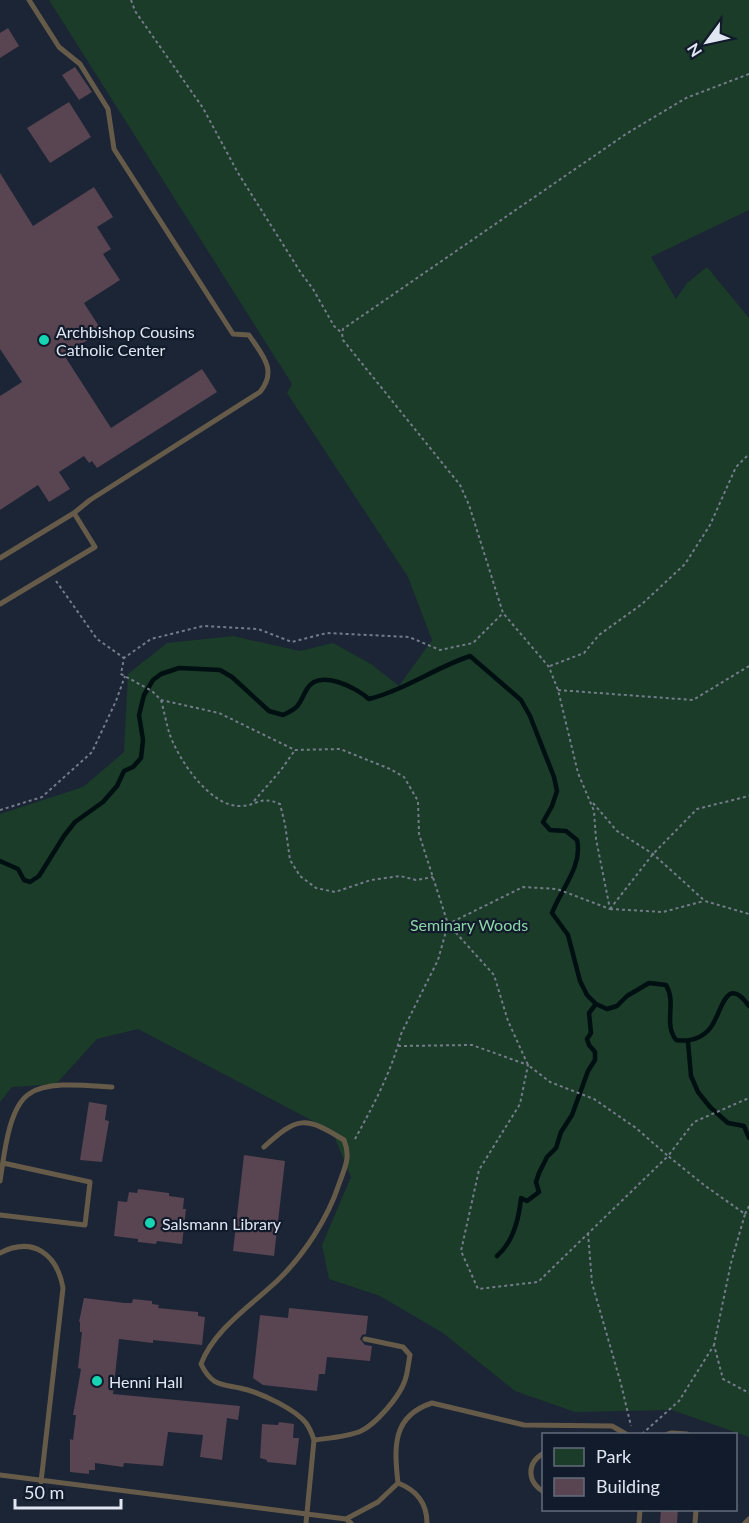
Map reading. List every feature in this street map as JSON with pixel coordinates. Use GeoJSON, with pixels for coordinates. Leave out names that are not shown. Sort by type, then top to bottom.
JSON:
{"type":"FeatureCollection","features":[{"type":"Feature","properties":{"kind":"lane"},"geometry":{"type":"LineString","coordinates":[[0,558],[74,513],[90,500],[260,392],[266,384],[269,373],[267,364],[249,335],[233,334],[226,325],[114,149],[108,109],[80,64],[59,47],[29,0]]}},
{"type":"Feature","properties":{"kind":"lane"},"geometry":{"type":"LineString","coordinates":[[0,604],[95,547],[74,513]]}},
{"type":"Feature","properties":{"kind":"lane"},"geometry":{"type":"LineString","coordinates":[[0,1181],[13,1117],[19,1104],[29,1093],[43,1088],[62,1086],[112,1087]]}},
{"type":"Feature","properties":{"kind":"lane"},"geometry":{"type":"LineString","coordinates":[[264,1147],[283,1129],[297,1123],[308,1122],[344,1140],[349,1152],[335,1197],[298,1258],[280,1279],[222,1332],[205,1353],[201,1364],[207,1376],[216,1383],[250,1390],[291,1410],[305,1422],[314,1440],[306,1523]]}},
{"type":"Feature","properties":{"kind":"lane"},"geometry":{"type":"LineString","coordinates":[[0,1215],[85,1225],[90,1182],[3,1163]]}},
{"type":"Feature","properties":{"kind":"lane"},"geometry":{"type":"LineString","coordinates":[[0,1252],[22,1246],[39,1249],[51,1257],[60,1272],[63,1288],[41,1482]]}},
{"type":"Feature","properties":{"kind":"lane"},"geometry":{"type":"LineString","coordinates":[[314,1440],[343,1436],[369,1426],[390,1405],[404,1382],[410,1355],[403,1347],[365,1339]]}},
{"type":"Feature","properties":{"kind":"lane"},"geometry":{"type":"LineString","coordinates":[[398,1483],[395,1456],[400,1430],[406,1419],[418,1408],[432,1403],[524,1425],[612,1426],[624,1433]]}},
{"type":"Feature","properties":{"kind":"lane"},"geometry":{"type":"LineString","coordinates":[[566,1433],[570,1426]]}},
{"type":"Feature","properties":{"kind":"lane"},"geometry":{"type":"LineString","coordinates":[[542,1454],[537,1457],[530,1470],[533,1484],[542,1491]]}},
{"type":"Feature","properties":{"kind":"lane"},"geometry":{"type":"LineString","coordinates":[[0,1475],[349,1521],[378,1502],[398,1483]]}},
{"type":"Feature","properties":{"kind":"lane"},"geometry":{"type":"LineString","coordinates":[[398,1483],[409,1488],[419,1498],[427,1514],[427,1523]]}},
{"type":"Feature","properties":{"kind":"lane"},"geometry":{"type":"LineString","coordinates":[[745,1523],[749,1519]]}},
{"type":"Feature","properties":{"kind":"path"},"geometry":{"type":"LineString","coordinates":[[131,0],[135,11],[203,108],[244,183],[313,289],[334,326],[342,333]]}},
{"type":"Feature","properties":{"kind":"path"},"geometry":{"type":"LineString","coordinates":[[610,909],[596,839],[594,811],[578,773],[558,690],[549,667],[503,613],[469,505],[460,485],[343,340],[342,333],[343,328],[626,134],[686,98],[749,74]]}},
{"type":"Feature","properties":{"kind":"path"},"geometry":{"type":"LineString","coordinates":[[549,667],[584,653],[600,635],[642,604],[686,564],[710,525],[736,467],[749,454]]}},
{"type":"Feature","properties":{"kind":"path"},"geometry":{"type":"LineString","coordinates":[[51,573],[97,639],[124,658]]}},
{"type":"Feature","properties":{"kind":"path"},"geometry":{"type":"LineString","coordinates":[[433,877],[416,880],[400,876],[371,880],[334,892],[316,888],[300,876],[290,860],[280,804],[268,799],[240,806],[223,802],[200,786],[169,734],[161,700],[152,691],[121,674],[124,658],[151,639],[203,626],[258,629],[292,642],[327,633],[409,637],[440,650],[473,643],[503,613]]}},
{"type":"Feature","properties":{"kind":"path"},"geometry":{"type":"LineString","coordinates":[[558,690],[693,700],[749,666]]}},
{"type":"Feature","properties":{"kind":"path"},"geometry":{"type":"LineString","coordinates":[[0,810],[42,797],[92,752],[117,701],[125,676]]}},
{"type":"Feature","properties":{"kind":"path"},"geometry":{"type":"LineString","coordinates":[[161,700],[219,713],[295,750],[340,749],[404,777],[418,801],[418,834],[448,924],[494,975],[508,1021],[528,1065],[519,1104],[479,1170],[461,1251],[478,1289],[538,1282],[668,1156],[694,1122],[749,1098]]}},
{"type":"Feature","properties":{"kind":"path"},"geometry":{"type":"LineString","coordinates":[[253,803],[295,750]]}},
{"type":"Feature","properties":{"kind":"path"},"geometry":{"type":"LineString","coordinates":[[610,909],[653,854],[697,809],[749,796]]}},
{"type":"Feature","properties":{"kind":"path"},"geometry":{"type":"LineString","coordinates":[[590,800],[617,831],[653,854],[705,901],[749,914]]}},
{"type":"Feature","properties":{"kind":"path"},"geometry":{"type":"LineString","coordinates":[[349,1152],[374,1104],[398,1047],[401,1034],[438,960],[448,924],[522,887],[557,889],[610,909],[663,912],[705,901]]}},
{"type":"Feature","properties":{"kind":"path"},"geometry":{"type":"LineString","coordinates":[[398,1047],[472,1045],[528,1065],[550,1083],[588,1097],[636,1128],[704,1185],[745,1214]]}},
{"type":"Feature","properties":{"kind":"path"},"geometry":{"type":"LineString","coordinates":[[643,1433],[679,1401],[714,1344],[731,1263],[749,1206]]}},
{"type":"Feature","properties":{"kind":"path"},"geometry":{"type":"LineString","coordinates":[[588,1233],[592,1283],[633,1433]]}},
{"type":"Feature","properties":{"kind":"path"},"geometry":{"type":"LineString","coordinates":[[714,1344],[723,1379],[749,1392]]}},
{"type":"Feature","properties":{"kind":"green space","name":"Seminary Woods"},"geometry":{"type":"Polygon","coordinates":[[[49,0],[749,0],[749,210],[651,257],[676,299],[687,283],[707,267],[749,318],[749,1437],[672,1410],[575,1412],[515,1391],[443,1333],[380,1296],[329,1279],[322,1245],[351,1177],[332,1131],[138,1029],[97,1039],[56,1084],[12,1087],[0,1102],[0,814],[83,787],[124,752],[128,674],[167,643],[233,636],[300,651],[333,643],[371,664],[399,686],[432,640],[408,577],[287,393],[292,384],[49,0]]]}},
{"type":"Feature","properties":{"kind":"building"},"geometry":{"type":"Polygon","coordinates":[[[8,28],[19,46],[0,58],[0,33],[8,28]]]}},
{"type":"Feature","properties":{"kind":"building"},"geometry":{"type":"Polygon","coordinates":[[[75,67],[92,92],[79,100],[62,75],[75,67]]]}},
{"type":"Feature","properties":{"kind":"building"},"geometry":{"type":"Polygon","coordinates":[[[69,102],[91,137],[50,163],[27,128],[69,102]]]}},
{"type":"Feature","properties":{"kind":"building","name":"Archbishop Cousins Catholic Center"},"geometry":{"type":"Polygon","coordinates":[[[0,173],[33,226],[94,187],[113,217],[97,227],[111,249],[103,254],[120,280],[84,303],[102,331],[64,355],[111,428],[202,369],[217,392],[97,468],[84,456],[59,472],[70,489],[49,502],[38,485],[0,510],[0,396],[22,382],[0,349],[0,173]]]}},
{"type":"Feature","properties":{"kind":"building"},"geometry":{"type":"Polygon","coordinates":[[[89,1102],[107,1105],[105,1120],[109,1121],[102,1162],[80,1160],[89,1102]]]}},
{"type":"Feature","properties":{"kind":"building"},"geometry":{"type":"Polygon","coordinates":[[[244,1155],[285,1161],[274,1256],[233,1251],[244,1155]]]}},
{"type":"Feature","properties":{"kind":"building","name":"Salsmann Library"},"geometry":{"type":"Polygon","coordinates":[[[138,1189],[169,1193],[169,1196],[184,1198],[183,1209],[186,1209],[182,1244],[157,1241],[156,1244],[138,1242],[138,1239],[114,1236],[118,1201],[127,1202],[129,1192],[137,1193],[138,1189]]]}},
{"type":"Feature","properties":{"kind":"building","name":"Henni Hall"},"geometry":{"type":"Polygon","coordinates":[[[84,1298],[125,1303],[132,1303],[133,1299],[152,1301],[152,1304],[159,1305],[158,1308],[198,1312],[198,1316],[205,1317],[202,1345],[119,1339],[113,1394],[240,1406],[238,1420],[227,1418],[222,1460],[200,1457],[203,1435],[168,1432],[163,1466],[124,1463],[123,1467],[95,1463],[95,1470],[89,1470],[89,1474],[70,1472],[70,1439],[73,1440],[76,1415],[73,1415],[81,1369],[78,1368],[82,1332],[80,1332],[79,1322],[84,1298]]]}},
{"type":"Feature","properties":{"kind":"building"},"geometry":{"type":"Polygon","coordinates":[[[289,1308],[368,1316],[366,1334],[360,1339],[365,1345],[372,1346],[370,1361],[327,1357],[325,1374],[319,1374],[317,1391],[263,1385],[253,1378],[260,1315],[288,1318],[289,1308]]]}},
{"type":"Feature","properties":{"kind":"building"},"geometry":{"type":"Polygon","coordinates":[[[279,1422],[294,1424],[293,1438],[299,1438],[296,1465],[267,1462],[260,1458],[262,1424],[278,1425],[279,1422]]]}},
{"type":"Feature","properties":{"kind":"building"},"geometry":{"type":"Polygon","coordinates":[[[661,1511],[678,1511],[677,1523],[660,1523],[661,1511]]]}},
{"type":"Feature","properties":{"kind":"waterway"},"geometry":{"type":"LineString","coordinates":[[0,861],[18,869],[24,880],[30,882],[39,876],[75,822],[103,802],[117,786],[124,771],[133,767],[141,758],[143,740],[139,715],[144,695],[153,680],[161,674],[179,668],[220,670],[232,677],[269,711],[283,715],[297,707],[307,689],[320,680],[347,685],[369,699],[395,690],[470,656],[521,700],[530,716],[554,777],[557,791],[543,822],[550,830],[566,831],[577,840],[578,850],[574,868],[552,913],[568,935],[580,981],[587,995],[596,1004],[607,1009],[617,1006],[627,996],[649,983],[666,985],[670,999],[670,1027],[676,1040],[681,1041],[695,1039],[704,1034],[711,1027],[730,994],[735,993],[749,1006]]}},
{"type":"Feature","properties":{"kind":"waterway"},"geometry":{"type":"LineString","coordinates":[[497,1256],[507,1244],[514,1230],[521,1198],[527,1201],[539,1192],[536,1182],[539,1173],[547,1157],[556,1148],[561,1132],[572,1115],[588,1071],[595,1060],[595,1052],[587,1039],[591,1033],[589,1013],[596,1004]]}},
{"type":"Feature","properties":{"kind":"waterway"},"geometry":{"type":"LineString","coordinates":[[688,1042],[691,1076],[698,1092],[710,1107],[728,1123],[744,1126],[749,1138]]}},
{"type":"Feature","properties":{"kind":"place","name":"Archbishop Cousins Catholic Center"},"geometry":{"type":"Point","coordinates":[44,340]}},
{"type":"Feature","properties":{"kind":"place","name":"Salsmann Library"},"geometry":{"type":"Point","coordinates":[150,1223]}},
{"type":"Feature","properties":{"kind":"place","name":"Henni Hall"},"geometry":{"type":"Point","coordinates":[97,1381]}}]}
